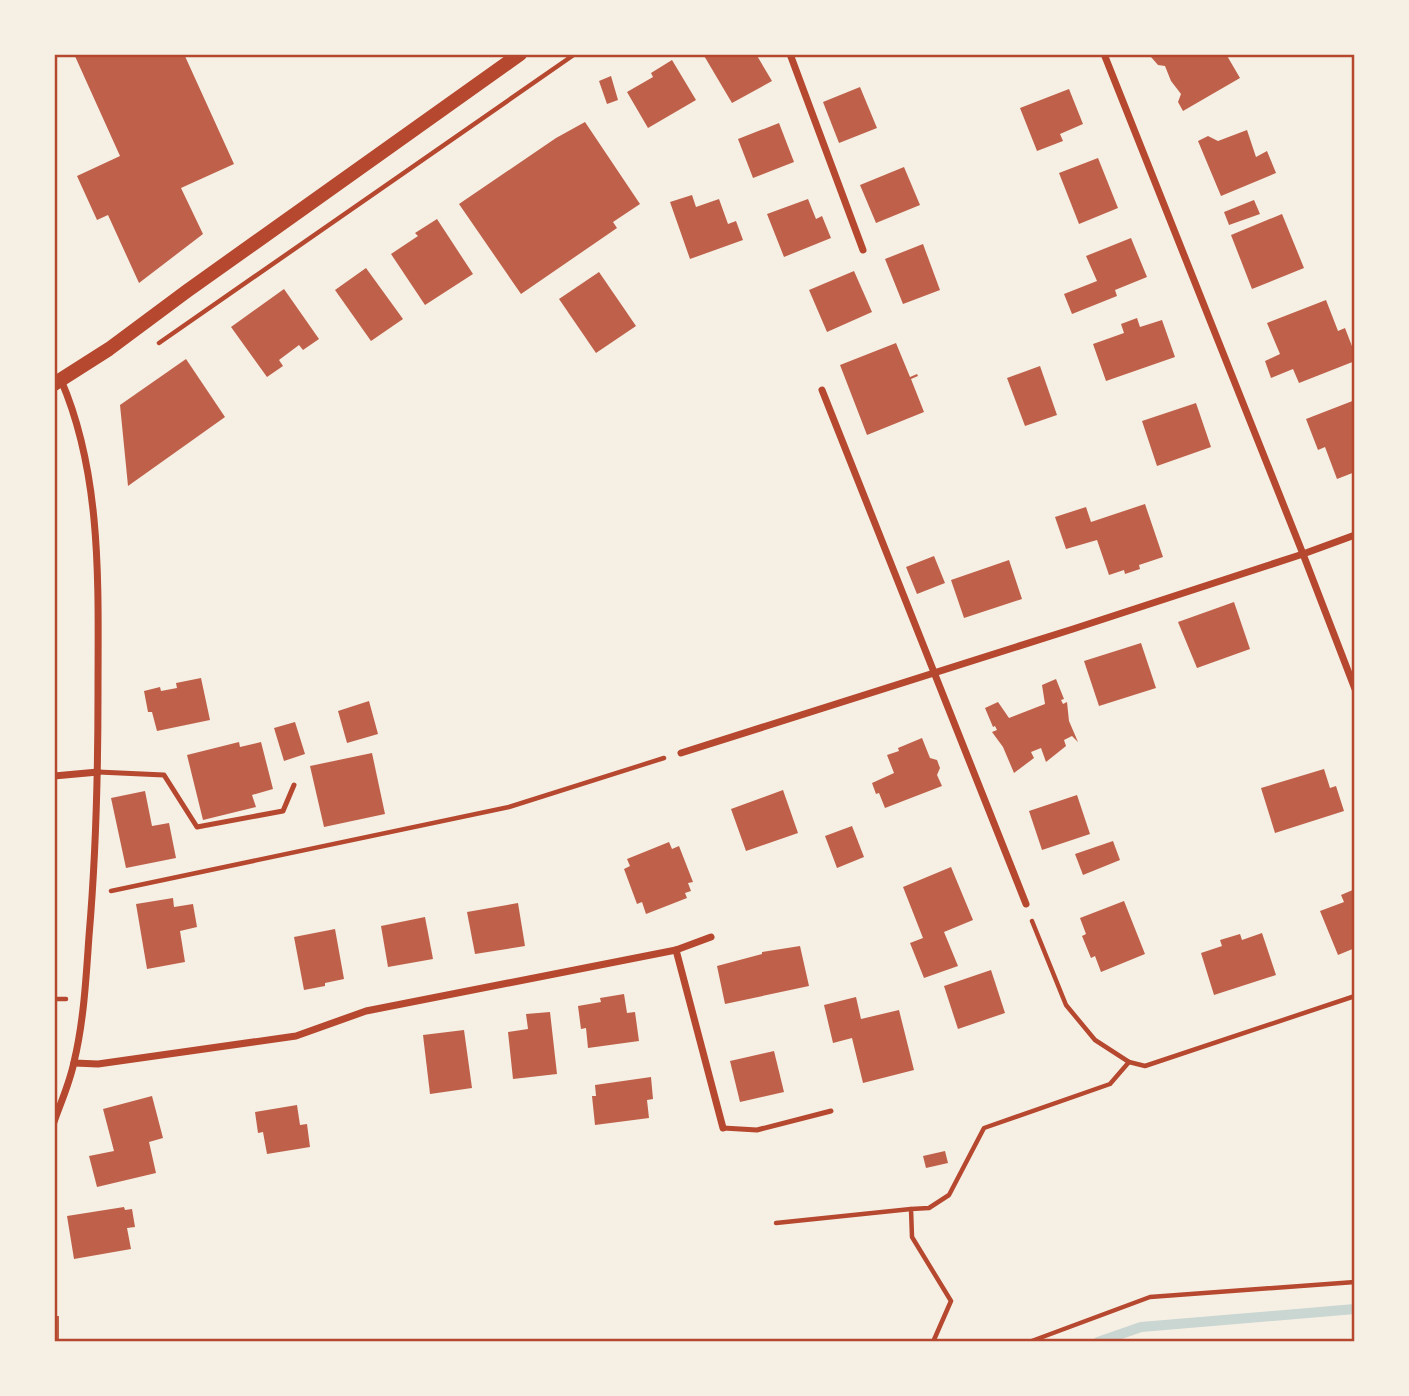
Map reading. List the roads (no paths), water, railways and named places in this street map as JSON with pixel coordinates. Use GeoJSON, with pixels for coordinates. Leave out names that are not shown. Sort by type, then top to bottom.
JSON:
{"type":"FeatureCollection","features":[{"type":"Feature","properties":{"kind":"main road"},"geometry":{"type":"LineString","coordinates":[[58,382],[109,349],[520,54]]}},
{"type":"Feature","properties":{"kind":"street"},"geometry":{"type":"LineString","coordinates":[[790,54],[863,250]]}},
{"type":"Feature","properties":{"kind":"street"},"geometry":{"type":"LineString","coordinates":[[1104,54],[1355,689]]}},
{"type":"Feature","properties":{"kind":"street"},"geometry":{"type":"LineString","coordinates":[[54,1122],[74,1063],[85,1000],[98,772],[98,565],[87,459],[72,404],[58,382]]}},
{"type":"Feature","properties":{"kind":"street"},"geometry":{"type":"LineString","coordinates":[[822,390],[1026,904]]}},
{"type":"Feature","properties":{"kind":"street"},"geometry":{"type":"LineString","coordinates":[[681,753],[1073,629],[1355,535]]}},
{"type":"Feature","properties":{"kind":"street"},"geometry":{"type":"LineString","coordinates":[[54,776],[98,772]]}},
{"type":"Feature","properties":{"kind":"street"},"geometry":{"type":"LineString","coordinates":[[74,1063],[98,1064],[296,1036],[366,1011],[676,950],[711,937]]}},
{"type":"Feature","properties":{"kind":"street"},"geometry":{"type":"LineString","coordinates":[[676,950],[723,1128]]}},
{"type":"Feature","properties":{"kind":"lane"},"geometry":{"type":"LineString","coordinates":[[98,772],[164,775],[197,827],[283,811],[294,785]]}},
{"type":"Feature","properties":{"kind":"lane"},"geometry":{"type":"LineString","coordinates":[[723,1128],[757,1130],[831,1111]]}},
{"type":"Feature","properties":{"kind":"waterway"},"geometry":{"type":"LineString","coordinates":[[1098,1342],[1141,1327],[1355,1309]]}}]}
